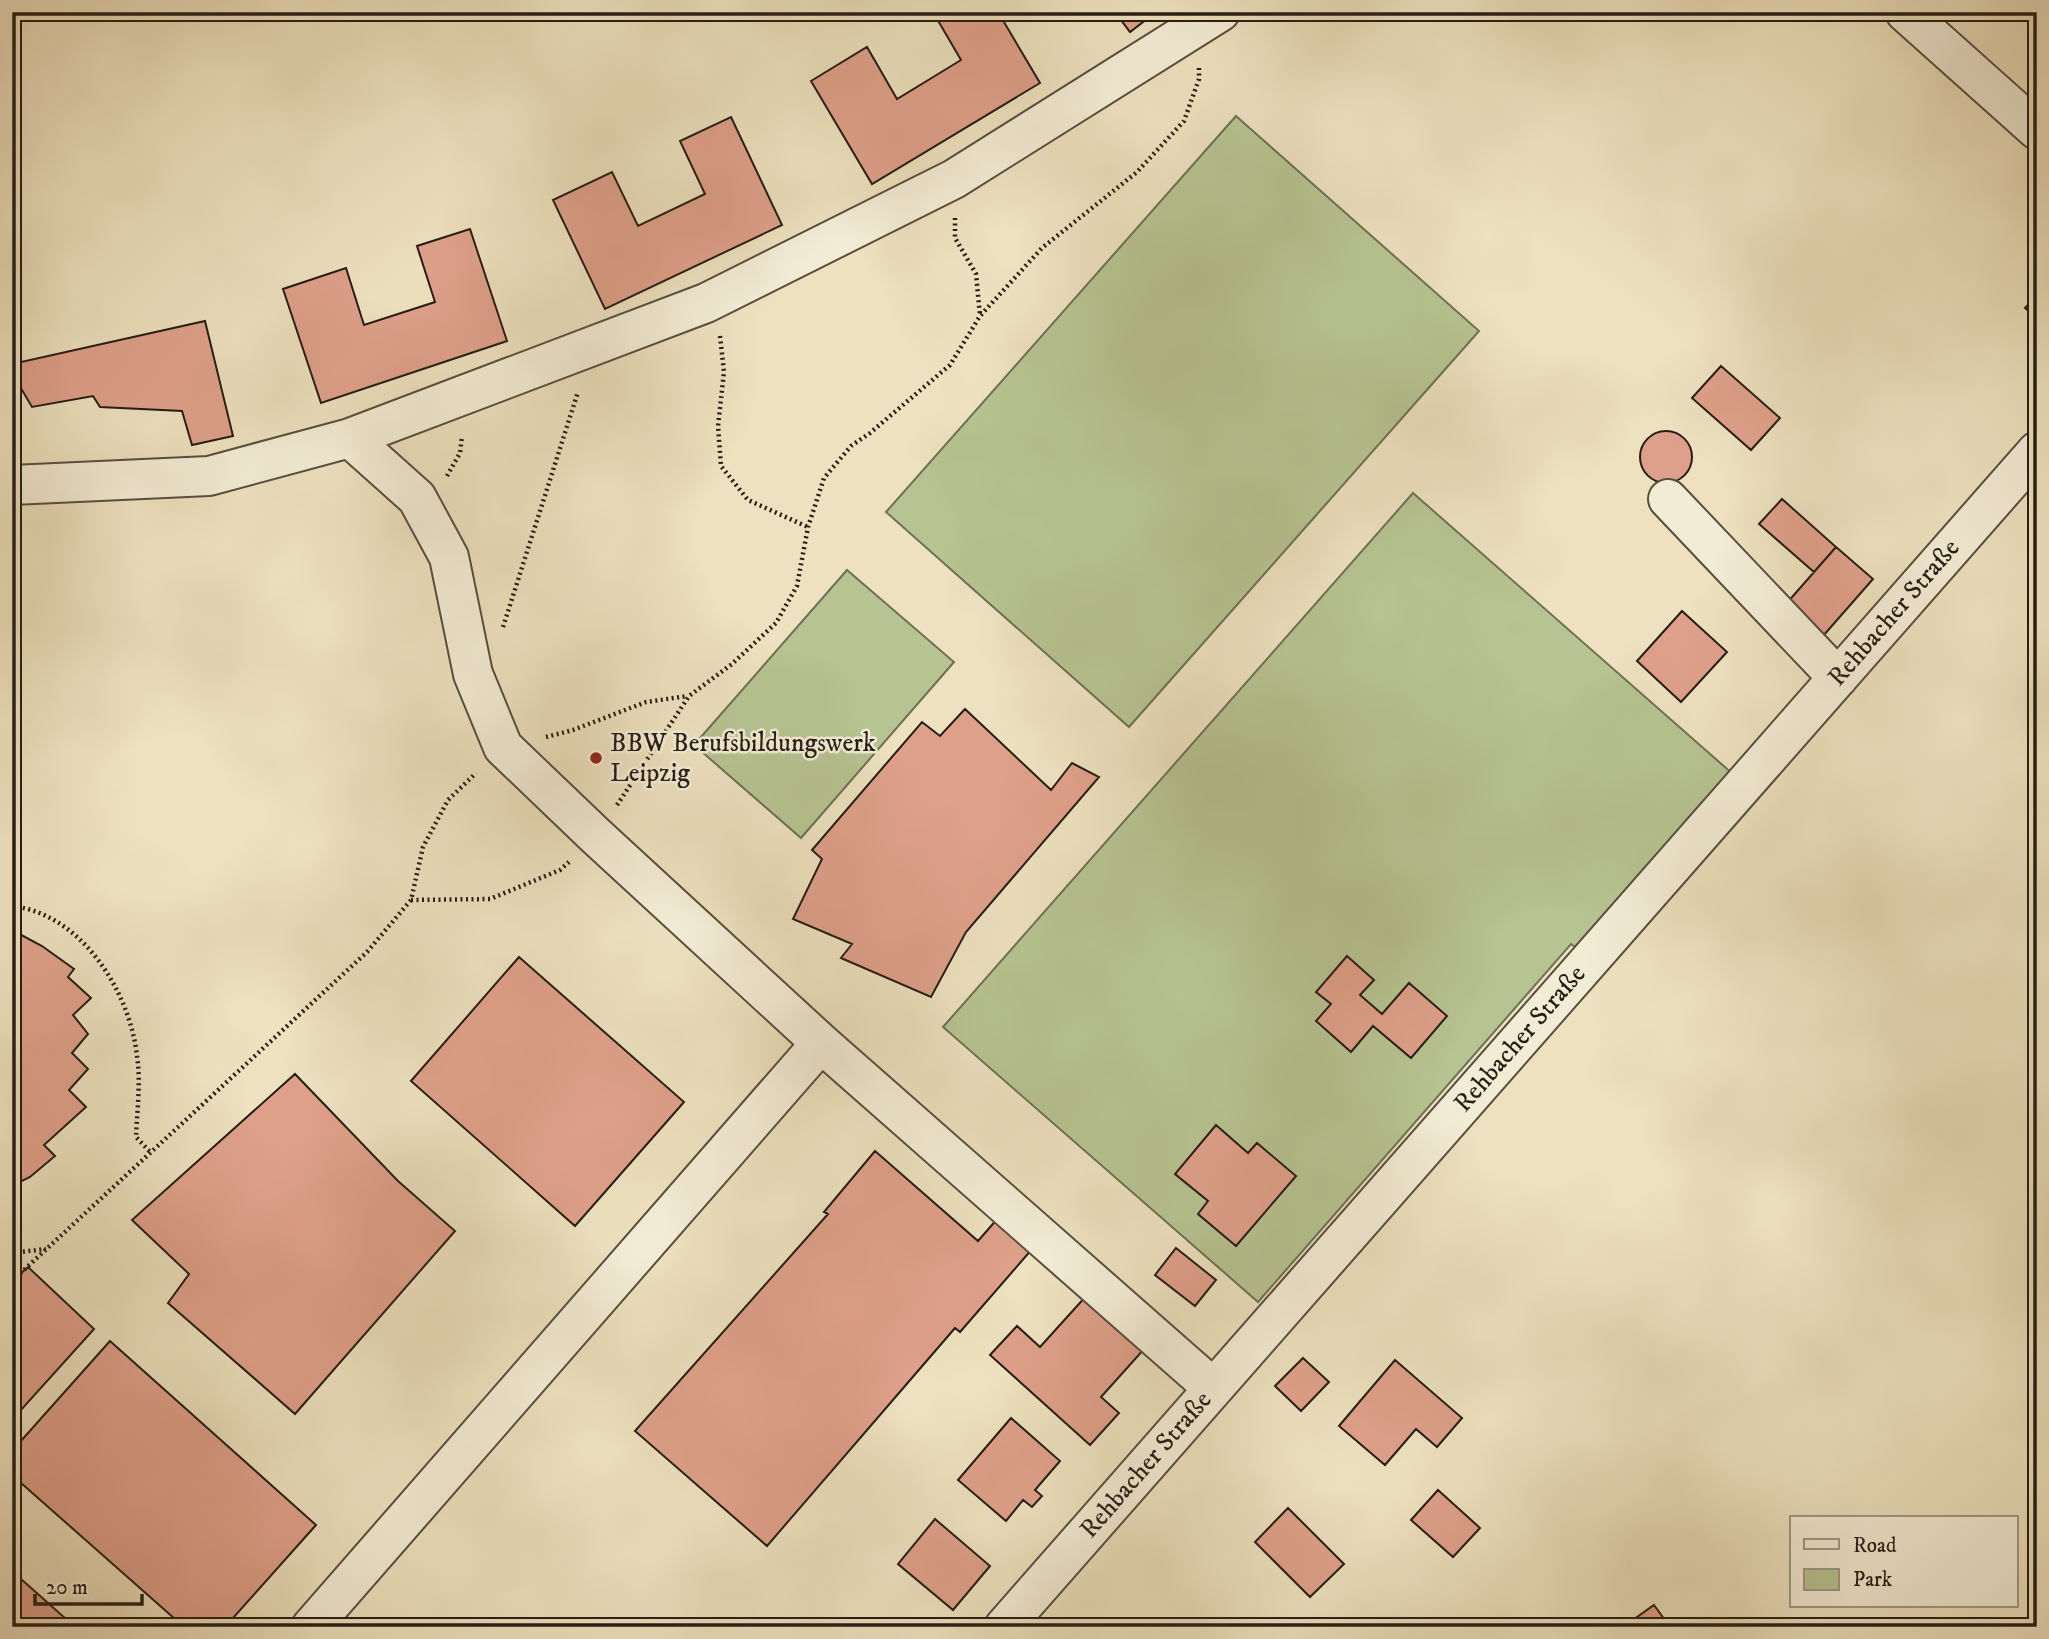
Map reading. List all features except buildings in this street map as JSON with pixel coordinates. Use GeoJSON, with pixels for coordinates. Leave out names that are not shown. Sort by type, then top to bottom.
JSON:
{"type":"FeatureCollection","features":[{"type":"Feature","properties":{"kind":"street"},"geometry":{"type":"LineString","coordinates":[[1905,12],[2037,130]]}},
{"type":"Feature","properties":{"kind":"street"},"geometry":{"type":"LineString","coordinates":[[12,485],[209,476],[351,438],[706,303],[954,179],[1209,20]]}},
{"type":"Feature","properties":{"kind":"street"},"geometry":{"type":"LineString","coordinates":[[351,438],[417,498],[449,557],[473,674],[503,747],[821,1043],[1213,1388]]}},
{"type":"Feature","properties":{"kind":"street","name":"Rehbacher Straße"},"geometry":{"type":"LineString","coordinates":[[1004,1627],[2037,451]]}},
{"type":"Feature","properties":{"kind":"street"},"geometry":{"type":"LineString","coordinates":[[1668,499],[1838,678]]}},
{"type":"Feature","properties":{"kind":"street"},"geometry":{"type":"LineString","coordinates":[[312,1627],[821,1043]]}},
{"type":"Feature","properties":{"kind":"path"},"geometry":{"type":"LineString","coordinates":[[411,900],[490,899],[560,870],[596,836],[689,696],[732,664],[776,623],[797,586],[808,527],[824,478],[851,446],[950,365],[980,316],[1042,248],[1137,172],[1184,121],[1199,79],[1209,20]]}},
{"type":"Feature","properties":{"kind":"path"},"geometry":{"type":"LineString","coordinates":[[954,179],[955,238],[976,274],[980,316]]}},
{"type":"Feature","properties":{"kind":"path"},"geometry":{"type":"LineString","coordinates":[[706,303],[720,333],[724,372],[718,426],[721,466],[748,500],[808,527]]}},
{"type":"Feature","properties":{"kind":"path"},"geometry":{"type":"LineString","coordinates":[[500,637],[578,392],[567,356]]}},
{"type":"Feature","properties":{"kind":"path"},"geometry":{"type":"LineString","coordinates":[[421,505],[447,477],[460,453],[463,427],[461,396]]}},
{"type":"Feature","properties":{"kind":"path"},"geometry":{"type":"LineString","coordinates":[[12,1281],[367,953],[411,900],[423,848],[448,800],[503,747],[573,730],[646,702],[689,696]]}},
{"type":"Feature","properties":{"kind":"path"},"geometry":{"type":"LineString","coordinates":[[12,906],[28,908],[67,928],[95,957],[116,985],[130,1023],[138,1057],[135,1137],[150,1153]]}},
{"type":"Feature","properties":{"kind":"path"},"geometry":{"type":"LineString","coordinates":[[12,1252],[47,1249]]}},
{"type":"Feature","properties":{"kind":"green space"},"geometry":{"type":"Polygon","coordinates":[[[1236,116],[1479,331],[1129,727],[886,512],[1236,116]]]}},
{"type":"Feature","properties":{"kind":"green space"},"geometry":{"type":"Polygon","coordinates":[[[1413,493],[1734,775],[1580,951],[1571,944],[1258,1302],[943,1027],[1413,493]]]}},
{"type":"Feature","properties":{"kind":"green space"},"geometry":{"type":"Polygon","coordinates":[[[847,570],[954,662],[801,838],[694,745],[847,570]]]}},
{"type":"Feature","properties":{"kind":"place","name":"BBW Berufsbildungswerk Leipzig"},"geometry":{"type":"Point","coordinates":[596,758]}}]}
